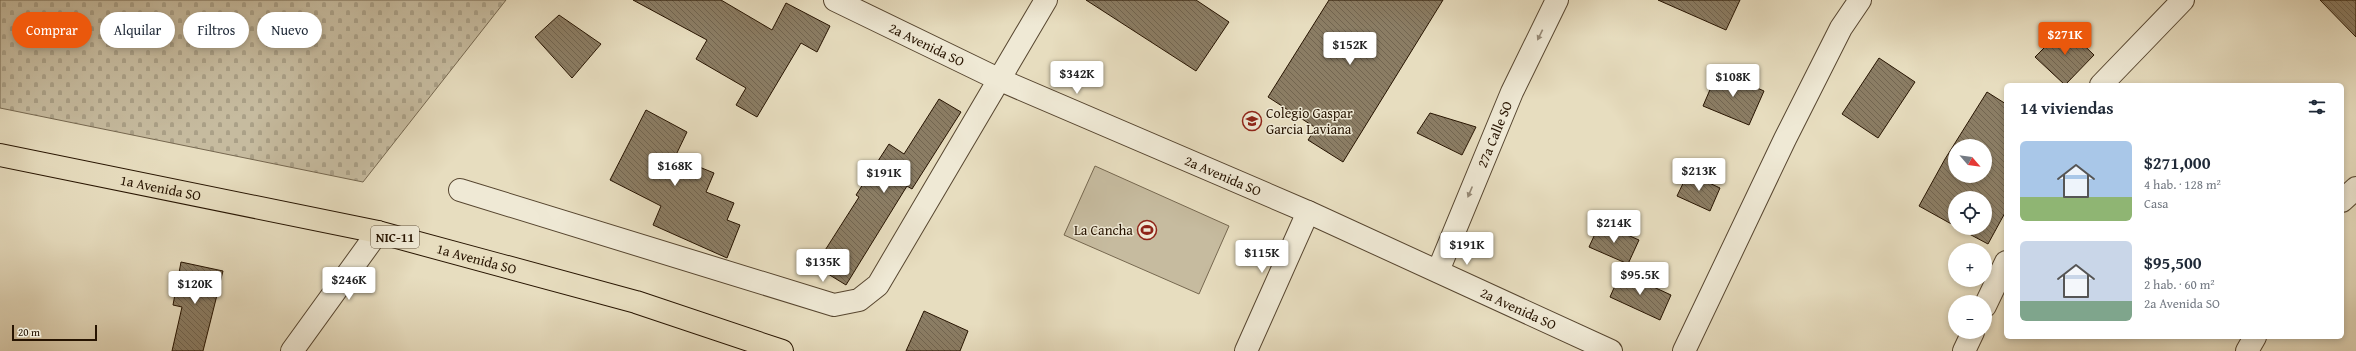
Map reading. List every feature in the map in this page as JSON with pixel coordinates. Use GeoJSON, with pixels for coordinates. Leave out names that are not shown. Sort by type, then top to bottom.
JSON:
{"type":"FeatureCollection","features":[{"type":"Feature","properties":{"kind":"highway","name":"1a Avenida SO"},"geometry":{"type":"LineString","coordinates":[[0,155],[378,232],[636,302],[782,351]]}},
{"type":"Feature","properties":{"kind":"street","name":"2a Avenida SO"},"geometry":{"type":"LineString","coordinates":[[835,0],[998,79],[1308,212],[1611,351]]}},
{"type":"Feature","properties":{"kind":"street"},"geometry":{"type":"LineString","coordinates":[[460,190],[834,304],[859,300],[878,285],[998,79],[1046,0]]}},
{"type":"Feature","properties":{"kind":"street","name":"27a Calle SO"},"geometry":{"type":"LineString","coordinates":[[1438,271],[1512,92],[1557,0]]}},
{"type":"Feature","properties":{"kind":"street"},"geometry":{"type":"LineString","coordinates":[[1684,351],[1788,132],[1841,28],[1860,0]]}},
{"type":"Feature","properties":{"kind":"street"},"geometry":{"type":"LineString","coordinates":[[2103,83],[2183,0]]}},
{"type":"Feature","properties":{"kind":"street"},"geometry":{"type":"LineString","coordinates":[[2344,199],[2356,188]]}},
{"type":"Feature","properties":{"kind":"street"},"geometry":{"type":"LineString","coordinates":[[1246,351],[1308,212]]}},
{"type":"Feature","properties":{"kind":"street"},"geometry":{"type":"LineString","coordinates":[[292,351],[378,232]]}},
{"type":"Feature","properties":{"kind":"street"},"geometry":{"type":"LineString","coordinates":[[1990,295],[2004,266]]}},
{"type":"Feature","properties":{"kind":"street"},"geometry":{"type":"LineString","coordinates":[[1964,351],[1970,339]]}},
{"type":"Feature","properties":{"kind":"street"},"geometry":{"type":"LineString","coordinates":[[2247,351],[2254,339]]}},
{"type":"Feature","properties":{"kind":"green space"},"geometry":{"type":"Polygon","coordinates":[[[0,0],[506,0],[363,182],[0,108],[0,0]]]}},
{"type":"Feature","properties":{"kind":"green space","name":"La Cancha"},"geometry":{"type":"Polygon","coordinates":[[[1095,166],[1229,226],[1199,294],[1064,235],[1095,166]]]}},
{"type":"Feature","properties":{"kind":"building"},"geometry":{"type":"Polygon","coordinates":[[[633,0],[721,0],[772,30],[786,3],[830,26],[817,52],[801,43],[757,117],[736,105],[746,88],[696,59],[707,40],[633,0]]]}},
{"type":"Feature","properties":{"kind":"building"},"geometry":{"type":"Polygon","coordinates":[[[1086,0],[1196,0],[1229,22],[1196,71],[1086,0]]]}},
{"type":"Feature","properties":{"kind":"building"},"geometry":{"type":"Polygon","coordinates":[[[1329,0],[1443,0],[1343,162],[1308,140],[1316,128],[1268,97],[1329,0]]]}},
{"type":"Feature","properties":{"kind":"building"},"geometry":{"type":"Polygon","coordinates":[[[1658,0],[1740,0],[1726,30],[1658,0]]]}},
{"type":"Feature","properties":{"kind":"building"},"geometry":{"type":"Polygon","coordinates":[[[2320,0],[2356,0],[2356,37],[2320,0]]]}},
{"type":"Feature","properties":{"kind":"building"},"geometry":{"type":"Polygon","coordinates":[[[559,15],[601,44],[572,78],[535,37],[559,15]]]}},
{"type":"Feature","properties":{"kind":"building"},"geometry":{"type":"Polygon","coordinates":[[[2065,27],[2094,55],[2067,83],[2063,83],[2035,57],[2065,27]]]}},
{"type":"Feature","properties":{"kind":"building"},"geometry":{"type":"Polygon","coordinates":[[[1879,58],[1915,82],[1878,138],[1842,114],[1879,58]]]}},
{"type":"Feature","properties":{"kind":"building"},"geometry":{"type":"Polygon","coordinates":[[[1718,71],[1764,91],[1749,125],[1703,106],[1718,71]]]}},
{"type":"Feature","properties":{"kind":"building"},"geometry":{"type":"Polygon","coordinates":[[[1987,92],[2004,103],[2004,215],[1989,243],[1986,243],[1971,235],[1992,235],[1992,191],[1948,191],[1948,222],[1919,206],[1948,154],[1948,183],[1992,183],[1992,139],[1958,139],[1987,92]]]}},
{"type":"Feature","properties":{"kind":"building"},"geometry":{"type":"Polygon","coordinates":[[[939,99],[961,112],[912,189],[907,186],[846,285],[815,266],[859,197],[856,195],[889,144],[904,154],[939,99]]]}},
{"type":"Feature","properties":{"kind":"building"},"geometry":{"type":"Polygon","coordinates":[[[646,110],[687,132],[675,157],[714,173],[706,192],[734,203],[727,220],[740,225],[727,258],[653,225],[661,206],[610,180],[646,110]]]}},
{"type":"Feature","properties":{"kind":"building"},"geometry":{"type":"Polygon","coordinates":[[[1430,113],[1476,127],[1462,155],[1417,133],[1430,113]]]}},
{"type":"Feature","properties":{"kind":"building"},"geometry":{"type":"Polygon","coordinates":[[[1688,173],[1720,188],[1710,211],[1677,196],[1688,173]]]}},
{"type":"Feature","properties":{"kind":"building"},"geometry":{"type":"Polygon","coordinates":[[[1600,223],[1639,240],[1628,264],[1589,247],[1600,223]]]}},
{"type":"Feature","properties":{"kind":"building"},"geometry":{"type":"Polygon","coordinates":[[[181,262],[223,271],[203,351],[172,351],[182,307],[173,305],[181,262]]]}},
{"type":"Feature","properties":{"kind":"building"},"geometry":{"type":"Polygon","coordinates":[[[1621,272],[1671,295],[1660,320],[1610,297],[1621,272]]]}},
{"type":"Feature","properties":{"kind":"building"},"geometry":{"type":"Polygon","coordinates":[[[924,311],[968,331],[960,351],[906,351],[924,311]]]}},
{"type":"Feature","properties":{"kind":"place","name":"Colegio Gaspar Garcia Laviana"},"geometry":{"type":"Point","coordinates":[1252,121]}},
{"type":"Feature","properties":{"kind":"place","name":"La Cancha"},"geometry":{"type":"Point","coordinates":[1147,230]}}]}
